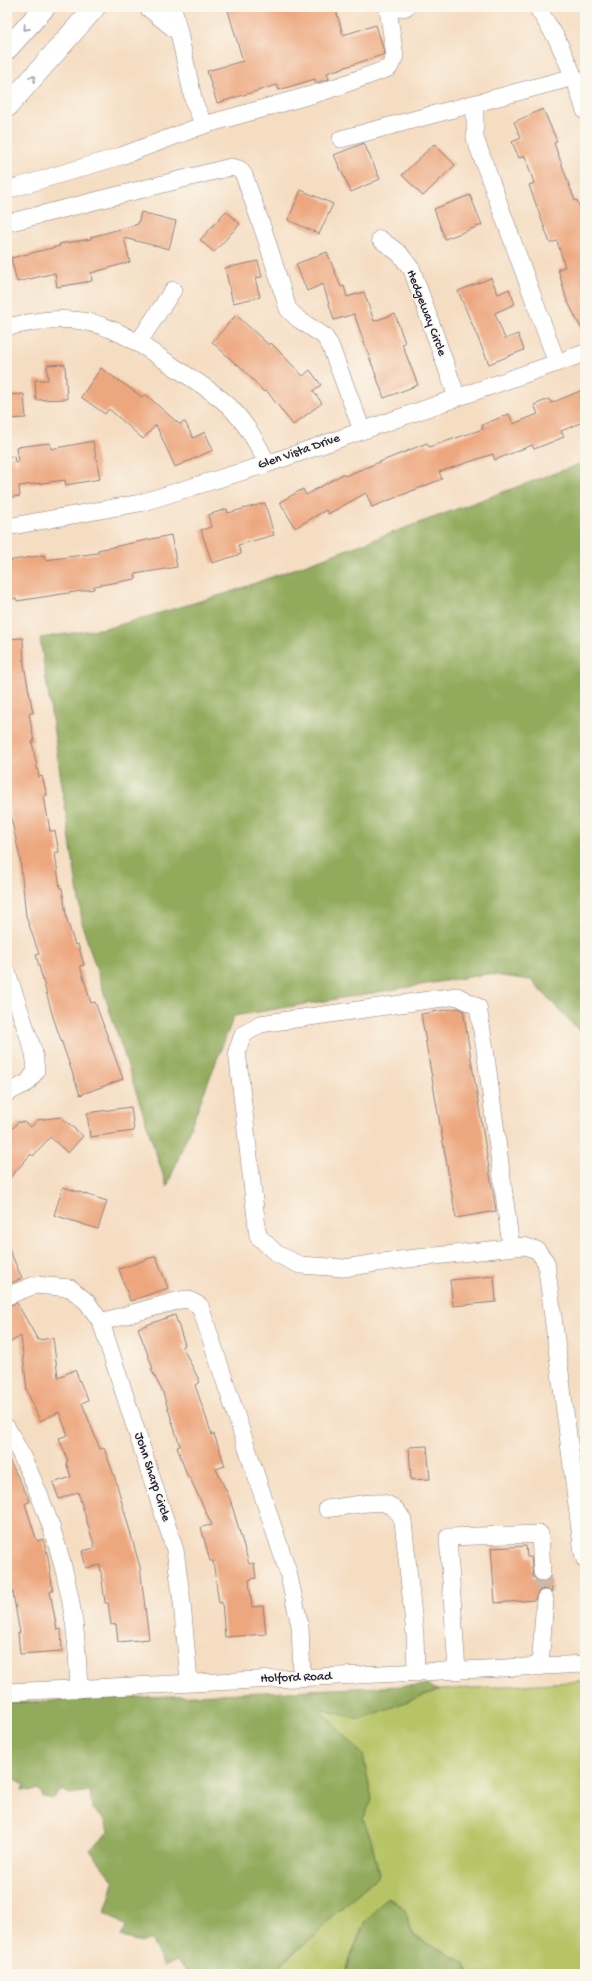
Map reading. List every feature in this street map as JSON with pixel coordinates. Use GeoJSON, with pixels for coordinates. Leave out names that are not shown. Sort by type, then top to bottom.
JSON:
{"type":"FeatureCollection","features":[{"type":"Feature","properties":{"kind":"main road"},"geometry":{"type":"LineString","coordinates":[[7,49],[45,7]]}},
{"type":"Feature","properties":{"kind":"main road"},"geometry":{"type":"LineString","coordinates":[[7,107],[95,7]]}},
{"type":"Feature","properties":{"kind":"street"},"geometry":{"type":"LineString","coordinates":[[147,7],[179,33]]}},
{"type":"Feature","properties":{"kind":"street"},"geometry":{"type":"LineString","coordinates":[[173,7],[194,102],[204,125]]}},
{"type":"Feature","properties":{"kind":"street"},"geometry":{"type":"LineString","coordinates":[[7,190],[121,156],[204,125],[325,90],[389,68],[394,56],[388,8],[406,7]]}},
{"type":"Feature","properties":{"kind":"street"},"geometry":{"type":"LineString","coordinates":[[537,7],[557,39],[574,77],[585,111]]}},
{"type":"Feature","properties":{"kind":"street"},"geometry":{"type":"LineString","coordinates":[[341,139],[574,77]]}},
{"type":"Feature","properties":{"kind":"street"},"geometry":{"type":"LineString","coordinates":[[475,104],[475,138],[557,363]]}},
{"type":"Feature","properties":{"kind":"street"},"geometry":{"type":"LineString","coordinates":[[7,223],[231,167],[239,169],[244,175],[259,217],[288,309],[298,319],[324,336],[330,345],[362,430]]}},
{"type":"Feature","properties":{"kind":"street","name":"Hedgeway Circle"},"geometry":{"type":"LineString","coordinates":[[380,239],[400,254],[412,270],[457,398]]}},
{"type":"Feature","properties":{"kind":"street"},"geometry":{"type":"LineString","coordinates":[[138,343],[173,290]]}},
{"type":"Feature","properties":{"kind":"street"},"geometry":{"type":"LineString","coordinates":[[7,327],[45,320],[63,319],[84,321],[106,328],[138,343],[223,401],[257,442],[266,464]]}},
{"type":"Feature","properties":{"kind":"street","name":"Glen Vista Drive"},"geometry":{"type":"LineString","coordinates":[[7,527],[140,503],[266,464],[585,353]]}},
{"type":"Feature","properties":{"kind":"street"},"geometry":{"type":"LineString","coordinates":[[7,972],[34,1053],[36,1071],[27,1083],[7,1093]]}},
{"type":"Feature","properties":{"kind":"street"},"geometry":{"type":"LineString","coordinates":[[511,1247],[486,1049],[478,1007],[457,996],[260,1024],[243,1035],[237,1051],[258,1236],[276,1254],[300,1265],[344,1268],[524,1246],[537,1250],[546,1262],[585,1560]]}},
{"type":"Feature","properties":{"kind":"street","name":"John Sharp Circle"},"geometry":{"type":"LineString","coordinates":[[7,1296],[35,1285],[70,1288],[87,1302],[101,1322],[175,1550],[182,1602],[188,1682]]}},
{"type":"Feature","properties":{"kind":"street"},"geometry":{"type":"LineString","coordinates":[[101,1322],[180,1300],[188,1299],[200,1306],[288,1572],[300,1626],[302,1677]]}},
{"type":"Feature","properties":{"kind":"street"},"geometry":{"type":"LineString","coordinates":[[7,1428],[31,1475],[50,1525],[63,1568],[74,1622],[79,1689]]}},
{"type":"Feature","properties":{"kind":"street"},"geometry":{"type":"LineString","coordinates":[[327,1509],[383,1502],[395,1509],[401,1516],[404,1522],[412,1604],[416,1673]]}},
{"type":"Feature","properties":{"kind":"street"},"geometry":{"type":"LineString","coordinates":[[457,1672],[448,1537],[540,1534],[542,1572]]}},
{"type":"Feature","properties":{"kind":"street"},"geometry":{"type":"LineString","coordinates":[[540,1667],[545,1599]]}},
{"type":"Feature","properties":{"kind":"street","name":"Holford Road"},"geometry":{"type":"LineString","coordinates":[[7,1692],[188,1682],[457,1672],[585,1664]]}},
{"type":"Feature","properties":{"kind":"green space"},"geometry":{"type":"Polygon","coordinates":[[[585,462],[585,1037],[531,980],[487,974],[234,1016],[167,1187],[83,928],[40,638],[112,627],[228,593],[585,462]]]}},
{"type":"Feature","properties":{"kind":"green space"},"geometry":{"type":"Polygon","coordinates":[[[585,1681],[585,1974],[469,1974],[465,1963],[413,1936],[405,1909],[365,1922],[353,1950],[346,1972],[341,1974],[282,1974],[282,1963],[315,1936],[332,1916],[379,1875],[371,1839],[363,1819],[372,1800],[363,1755],[319,1709],[360,1719],[438,1690],[585,1681]]]}},
{"type":"Feature","properties":{"kind":"green space"},"geometry":{"type":"Polygon","coordinates":[[[426,1685],[438,1690],[360,1719],[319,1709],[363,1755],[372,1800],[363,1819],[371,1839],[379,1875],[332,1916],[315,1936],[282,1962],[282,1974],[189,1974],[177,1961],[164,1967],[151,1939],[141,1943],[120,1936],[126,1926],[105,1913],[114,1882],[90,1850],[109,1831],[105,1821],[92,1809],[90,1791],[70,1794],[62,1790],[52,1799],[43,1797],[39,1789],[32,1791],[22,1790],[24,1784],[14,1778],[7,1778],[7,1703],[426,1685]]]}},
{"type":"Feature","properties":{"kind":"green space"},"geometry":{"type":"Polygon","coordinates":[[[387,1897],[405,1909],[413,1936],[465,1963],[469,1974],[341,1974],[346,1972],[353,1950],[365,1922],[387,1897]]]}},
{"type":"Feature","properties":{"kind":"building"},"geometry":{"type":"Polygon","coordinates":[[[227,7],[335,7],[343,35],[376,25],[385,54],[327,73],[329,79],[316,83],[315,79],[279,90],[277,85],[217,103],[207,71],[243,61],[227,7]]]}},
{"type":"Feature","properties":{"kind":"building"},"geometry":{"type":"Polygon","coordinates":[[[543,109],[557,141],[554,143],[575,201],[577,200],[585,223],[585,336],[566,298],[558,269],[565,267],[557,241],[550,243],[529,185],[534,183],[525,156],[519,158],[512,142],[521,138],[514,122],[543,109]]]}},
{"type":"Feature","properties":{"kind":"building"},"geometry":{"type":"Polygon","coordinates":[[[364,143],[380,179],[351,192],[334,155],[364,143]]]}},
{"type":"Feature","properties":{"kind":"building"},"geometry":{"type":"Polygon","coordinates":[[[434,144],[455,165],[423,196],[402,175],[434,144]]]}},
{"type":"Feature","properties":{"kind":"building"},"geometry":{"type":"Polygon","coordinates":[[[301,190],[333,204],[319,234],[288,220],[301,190]]]}},
{"type":"Feature","properties":{"kind":"building"},"geometry":{"type":"Polygon","coordinates":[[[470,195],[482,225],[445,239],[434,209],[470,195]]]}},
{"type":"Feature","properties":{"kind":"building"},"geometry":{"type":"Polygon","coordinates":[[[226,211],[240,224],[214,252],[200,240],[226,211]]]}},
{"type":"Feature","properties":{"kind":"building"},"geometry":{"type":"Polygon","coordinates":[[[141,212],[176,221],[169,249],[124,238],[130,262],[91,273],[92,281],[57,287],[55,273],[17,282],[11,258],[60,246],[59,244],[91,239],[91,237],[138,224],[141,212]]]}},
{"type":"Feature","properties":{"kind":"building"},"geometry":{"type":"Polygon","coordinates":[[[327,252],[341,287],[344,286],[347,297],[364,292],[374,321],[395,314],[405,343],[402,344],[418,385],[384,398],[354,314],[334,320],[323,284],[307,291],[296,264],[327,252]]]}},
{"type":"Feature","properties":{"kind":"building"},"geometry":{"type":"Polygon","coordinates":[[[258,261],[262,277],[255,278],[260,297],[233,303],[225,268],[258,261]]]}},
{"type":"Feature","properties":{"kind":"building"},"geometry":{"type":"Polygon","coordinates":[[[491,278],[498,294],[509,289],[515,304],[495,313],[505,339],[518,334],[524,350],[489,364],[458,291],[491,278]]]}},
{"type":"Feature","properties":{"kind":"building"},"geometry":{"type":"Polygon","coordinates":[[[236,315],[269,345],[271,343],[303,376],[310,370],[321,385],[313,391],[322,403],[293,425],[266,390],[264,392],[238,364],[237,365],[212,342],[236,315]]]}},
{"type":"Feature","properties":{"kind":"building"},"geometry":{"type":"Polygon","coordinates":[[[65,364],[67,399],[36,400],[35,380],[48,380],[47,365],[65,364]]]}},
{"type":"Feature","properties":{"kind":"building"},"geometry":{"type":"Polygon","coordinates":[[[101,368],[142,397],[145,394],[179,424],[185,422],[193,438],[205,432],[213,450],[175,467],[156,425],[143,439],[109,409],[105,414],[81,397],[101,368]]]}},
{"type":"Feature","properties":{"kind":"building"},"geometry":{"type":"Polygon","coordinates":[[[585,389],[585,421],[561,431],[564,437],[534,449],[532,445],[495,460],[493,454],[439,472],[442,479],[372,507],[366,493],[328,514],[326,510],[295,528],[280,502],[303,489],[306,495],[343,474],[345,476],[427,443],[429,447],[483,429],[482,425],[509,414],[513,424],[538,414],[534,405],[549,399],[551,403],[585,389]]]}},
{"type":"Feature","properties":{"kind":"building"},"geometry":{"type":"Polygon","coordinates":[[[24,394],[26,418],[7,419],[7,395],[24,394]]]}},
{"type":"Feature","properties":{"kind":"building"},"geometry":{"type":"Polygon","coordinates":[[[93,441],[100,479],[66,485],[65,480],[19,486],[20,496],[7,498],[7,457],[14,456],[15,463],[18,462],[16,447],[50,443],[51,449],[93,441]]]}},
{"type":"Feature","properties":{"kind":"building"},"geometry":{"type":"Polygon","coordinates":[[[265,503],[274,535],[238,545],[241,554],[212,563],[201,530],[211,527],[208,515],[227,509],[228,513],[265,503]]]}},
{"type":"Feature","properties":{"kind":"building"},"geometry":{"type":"Polygon","coordinates":[[[171,535],[177,567],[135,574],[136,579],[94,586],[94,589],[17,601],[16,598],[7,600],[7,561],[44,555],[45,560],[98,553],[98,550],[171,535]]]}},
{"type":"Feature","properties":{"kind":"building"},"geometry":{"type":"Polygon","coordinates":[[[23,638],[24,665],[33,713],[29,713],[34,742],[32,742],[39,777],[42,776],[47,795],[44,796],[50,831],[55,831],[59,852],[55,853],[60,888],[62,888],[67,920],[75,945],[78,944],[84,965],[80,966],[91,1003],[95,1002],[123,1079],[80,1095],[53,1017],[36,955],[39,954],[26,916],[20,858],[7,799],[7,639],[23,638]]]}},
{"type":"Feature","properties":{"kind":"building"},"geometry":{"type":"Polygon","coordinates":[[[458,1008],[463,1010],[496,1211],[456,1218],[421,1014],[458,1008]]]}},
{"type":"Feature","properties":{"kind":"building"},"geometry":{"type":"Polygon","coordinates":[[[131,1107],[134,1131],[90,1137],[87,1113],[131,1107]]]}},
{"type":"Feature","properties":{"kind":"building"},"geometry":{"type":"Polygon","coordinates":[[[61,1117],[83,1136],[68,1153],[50,1137],[33,1156],[31,1154],[7,1181],[7,1135],[18,1122],[24,1122],[31,1127],[37,1120],[61,1117]]]}},
{"type":"Feature","properties":{"kind":"building"},"geometry":{"type":"Polygon","coordinates":[[[63,1187],[107,1201],[98,1229],[54,1215],[63,1187]]]}},
{"type":"Feature","properties":{"kind":"building"},"geometry":{"type":"Polygon","coordinates":[[[7,1245],[22,1278],[7,1285],[7,1245]]]}},
{"type":"Feature","properties":{"kind":"building"},"geometry":{"type":"Polygon","coordinates":[[[156,1256],[168,1288],[130,1301],[119,1269],[156,1256]]]}},
{"type":"Feature","properties":{"kind":"building"},"geometry":{"type":"Polygon","coordinates":[[[494,1276],[496,1302],[453,1306],[450,1280],[494,1276]]]}},
{"type":"Feature","properties":{"kind":"building"},"geometry":{"type":"Polygon","coordinates":[[[17,1303],[38,1340],[53,1338],[58,1377],[75,1370],[88,1400],[82,1403],[100,1449],[104,1448],[115,1478],[140,1567],[149,1639],[118,1642],[116,1624],[111,1625],[108,1603],[105,1603],[100,1565],[86,1568],[82,1551],[95,1548],[78,1492],[59,1499],[53,1483],[71,1477],[66,1462],[68,1461],[59,1438],[68,1435],[59,1412],[40,1421],[27,1391],[21,1336],[7,1344],[7,1306],[17,1303]]]}},
{"type":"Feature","properties":{"kind":"building"},"geometry":{"type":"Polygon","coordinates":[[[175,1315],[185,1345],[182,1346],[200,1382],[195,1385],[212,1435],[214,1434],[225,1466],[216,1469],[230,1499],[249,1564],[254,1563],[256,1578],[249,1580],[252,1607],[263,1606],[266,1634],[225,1637],[222,1602],[219,1603],[213,1561],[210,1561],[201,1527],[212,1525],[190,1478],[188,1478],[177,1447],[180,1446],[163,1393],[151,1369],[153,1369],[138,1328],[175,1315]]]}},
{"type":"Feature","properties":{"kind":"building"},"geometry":{"type":"Polygon","coordinates":[[[427,1446],[430,1479],[411,1480],[409,1447],[427,1446]]]}},
{"type":"Feature","properties":{"kind":"building"},"geometry":{"type":"Polygon","coordinates":[[[7,1456],[30,1501],[25,1504],[37,1541],[43,1539],[48,1557],[53,1591],[50,1591],[57,1630],[61,1629],[62,1651],[20,1654],[18,1633],[20,1633],[9,1571],[7,1572],[7,1456]]]}},
{"type":"Feature","properties":{"kind":"building"},"geometry":{"type":"Polygon","coordinates":[[[526,1546],[527,1557],[531,1557],[533,1577],[542,1582],[550,1577],[552,1592],[546,1589],[540,1590],[535,1600],[495,1603],[491,1548],[526,1546]]]}},
{"type":"Feature","properties":{"kind":"tunnel"},"geometry":{"type":"LineString","coordinates":[[542,1572],[545,1599]]}}]}
